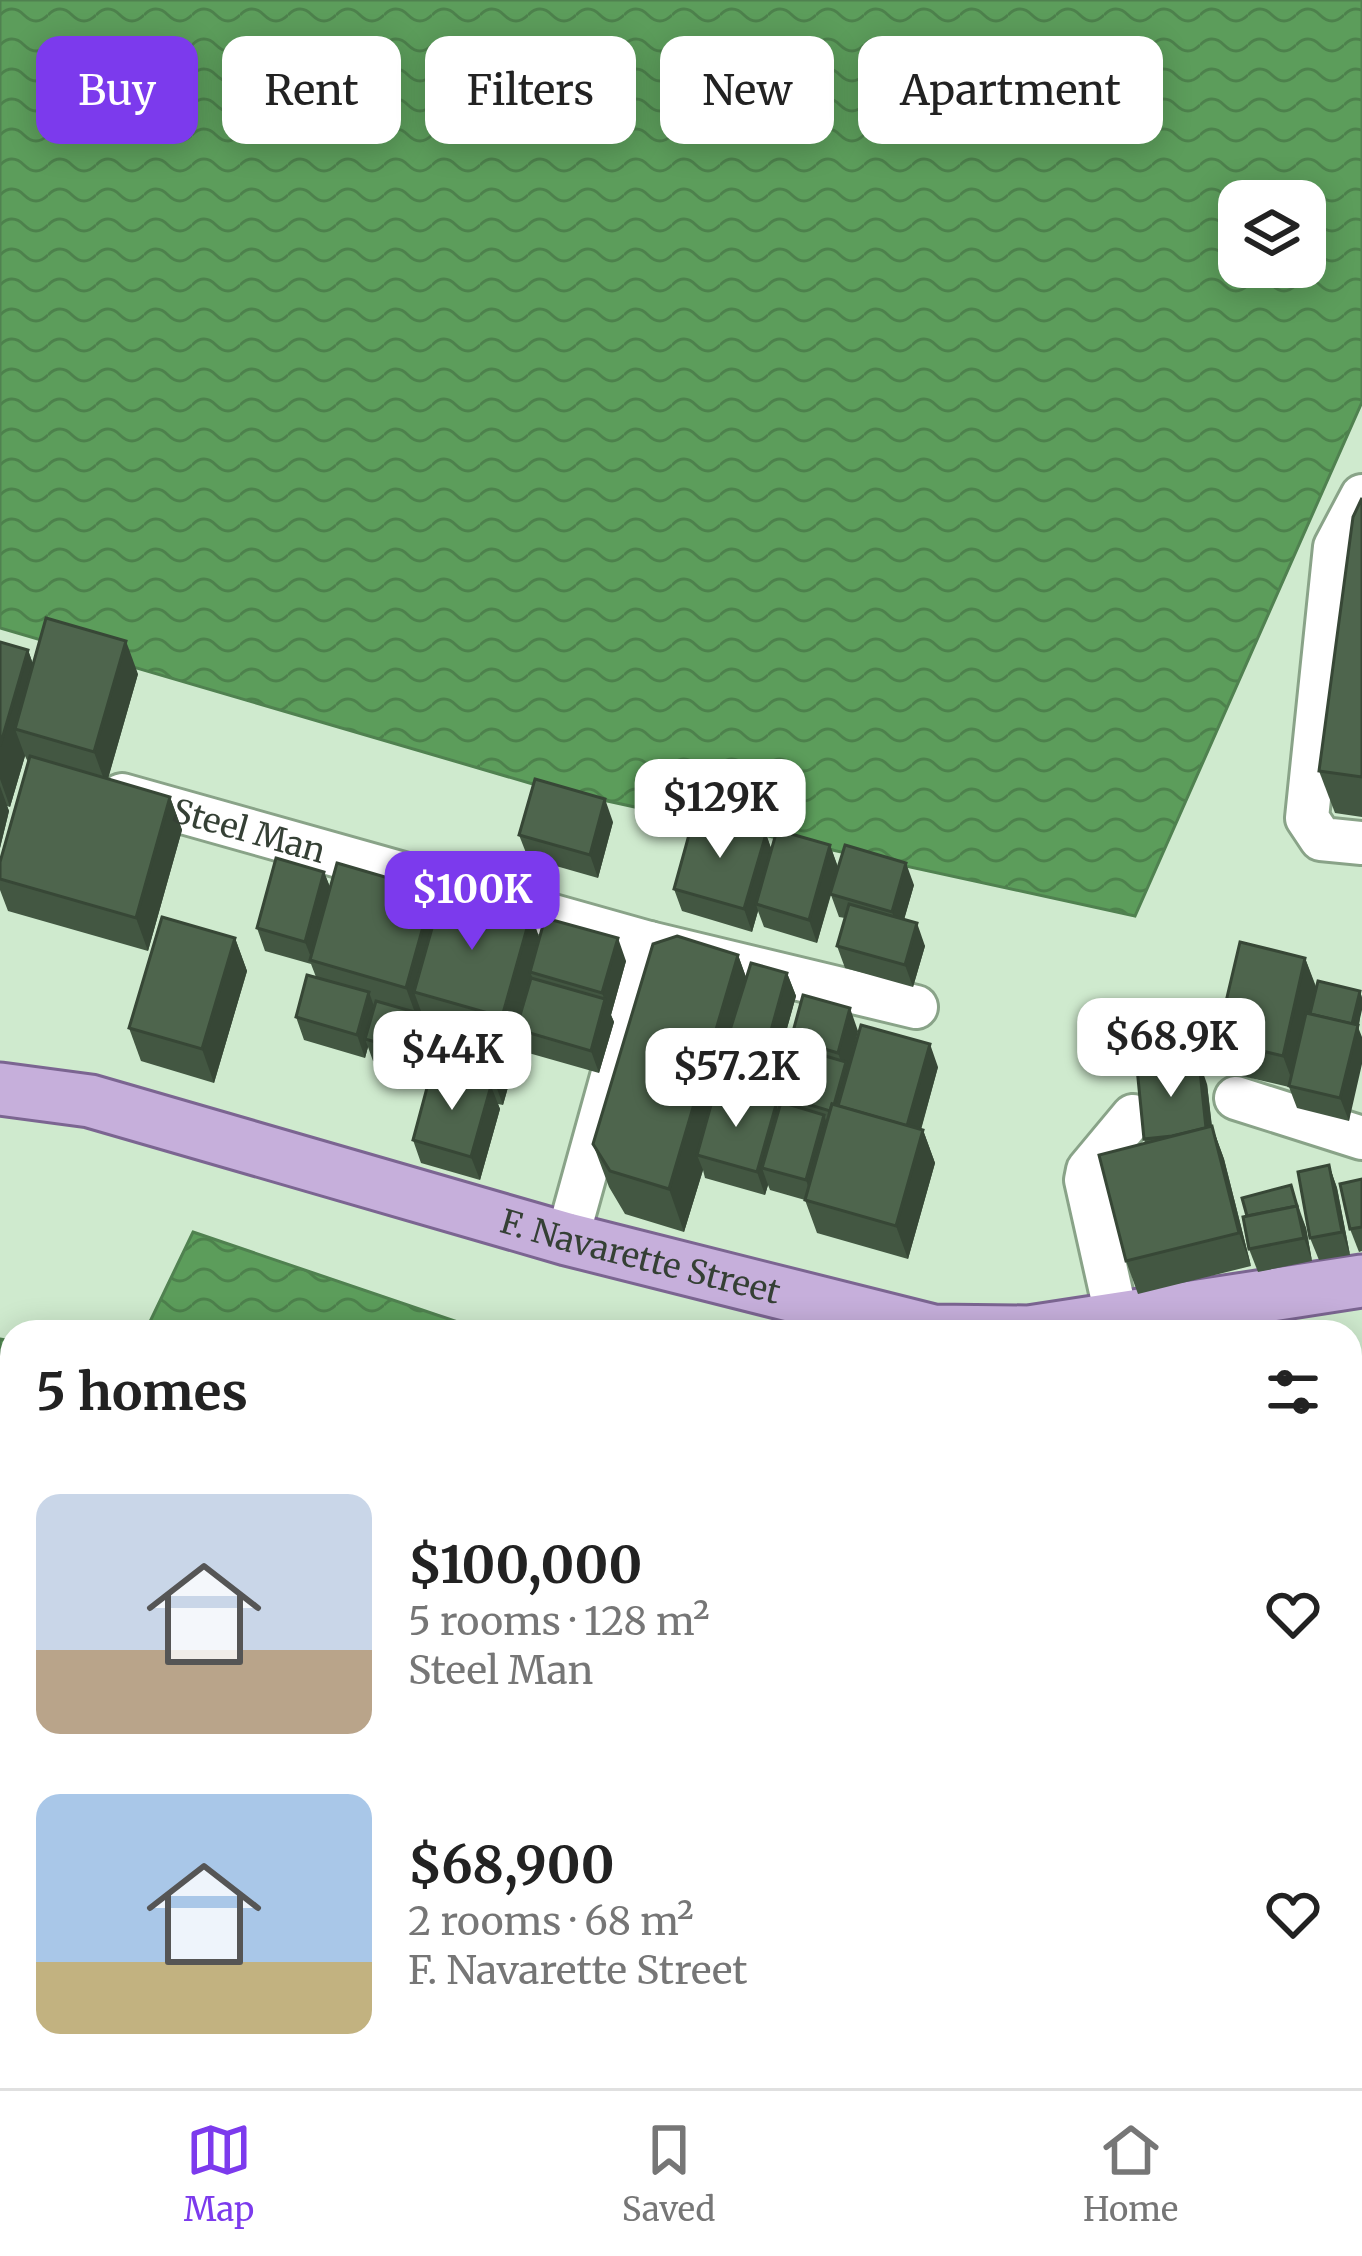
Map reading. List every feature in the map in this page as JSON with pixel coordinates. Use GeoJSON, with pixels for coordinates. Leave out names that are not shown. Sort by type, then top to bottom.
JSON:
{"type":"FeatureCollection","features":[{"type":"Feature","properties":{"kind":"main road","name":"F. Navarette Street"},"geometry":{"type":"LineString","coordinates":[[0,1089],[90,1101],[567,1239],[889,1320]]}},
{"type":"Feature","properties":{"kind":"main road","name":"F. Navarette Street"},"geometry":{"type":"LineString","coordinates":[[1110,1320],[1362,1281]]}},
{"type":"Feature","properties":{"kind":"street"},"geometry":{"type":"LineString","coordinates":[[1362,496],[1335,548],[1307,818],[1321,839],[1362,844]]}},
{"type":"Feature","properties":{"kind":"street","name":"Steel Man"},"geometry":{"type":"LineString","coordinates":[[80,783],[649,944],[916,1007]]}},
{"type":"Feature","properties":{"kind":"street"},"geometry":{"type":"LineString","coordinates":[[567,1239],[649,944]]}},
{"type":"Feature","properties":{"kind":"street"},"geometry":{"type":"LineString","coordinates":[[1236,1098],[1362,1138]]}},
{"type":"Feature","properties":{"kind":"street"},"geometry":{"type":"LineString","coordinates":[[1117,1319],[1086,1180],[1088,1169],[1133,1116]]}},
{"type":"Feature","properties":{"kind":"water"},"geometry":{"type":"Polygon","coordinates":[[[0,0],[1362,0],[1362,402],[1135,916],[543,787],[0,628],[0,0]]]}},
{"type":"Feature","properties":{"kind":"water"},"geometry":{"type":"Polygon","coordinates":[[[193,1232],[452,1320],[151,1320],[193,1232]]]}},
{"type":"Feature","properties":{"kind":"building"},"geometry":{"type":"Polygon","coordinates":[[[1362,498],[1362,777],[1319,771],[1353,517],[1362,498]]]}},
{"type":"Feature","properties":{"kind":"building"},"geometry":{"type":"Polygon","coordinates":[[[46,618],[126,641],[94,752],[15,729],[46,618]]]}},
{"type":"Feature","properties":{"kind":"building"},"geometry":{"type":"Polygon","coordinates":[[[0,642],[28,650],[0,746],[0,642]]]}},
{"type":"Feature","properties":{"kind":"building"},"geometry":{"type":"Polygon","coordinates":[[[30,756],[170,797],[136,918],[0,879],[0,862],[30,756]]]}},
{"type":"Feature","properties":{"kind":"building"},"geometry":{"type":"Polygon","coordinates":[[[535,779],[605,799],[590,855],[519,835],[535,779]]]}},
{"type":"Feature","properties":{"kind":"building"},"geometry":{"type":"Polygon","coordinates":[[[695,813],[766,834],[744,909],[674,889],[695,813]]]}},
{"type":"Feature","properties":{"kind":"building"},"geometry":{"type":"Polygon","coordinates":[[[777,830],[830,845],[809,920],[756,904],[777,830]]]}},
{"type":"Feature","properties":{"kind":"building"},"geometry":{"type":"Polygon","coordinates":[[[845,845],[906,863],[892,912],[830,894],[845,845]]]}},
{"type":"Feature","properties":{"kind":"building"},"geometry":{"type":"Polygon","coordinates":[[[276,858],[324,872],[305,942],[257,928],[276,858]]]}},
{"type":"Feature","properties":{"kind":"building"},"geometry":{"type":"Polygon","coordinates":[[[337,863],[433,891],[406,988],[310,960],[337,863]]]}},
{"type":"Feature","properties":{"kind":"building"},"geometry":{"type":"Polygon","coordinates":[[[443,889],[531,914],[502,1017],[414,992],[443,889]]]}},
{"type":"Feature","properties":{"kind":"building"},"geometry":{"type":"Polygon","coordinates":[[[849,904],[917,923],[905,965],[837,946],[849,904]]]}},
{"type":"Feature","properties":{"kind":"building"},"geometry":{"type":"Polygon","coordinates":[[[162,917],[235,938],[202,1049],[129,1028],[162,917]]]}},
{"type":"Feature","properties":{"kind":"building"},"geometry":{"type":"Polygon","coordinates":[[[545,918],[618,938],[602,993],[530,972],[545,918]]]}},
{"type":"Feature","properties":{"kind":"building"},"geometry":{"type":"Polygon","coordinates":[[[677,936],[738,955],[669,1189],[610,1171],[593,1144],[653,944],[677,936]]]}},
{"type":"Feature","properties":{"kind":"building"},"geometry":{"type":"Polygon","coordinates":[[[1240,942],[1305,958],[1283,1056],[1217,1040],[1240,942]]]}},
{"type":"Feature","properties":{"kind":"building"},"geometry":{"type":"Polygon","coordinates":[[[751,963],[787,973],[760,1070],[721,1059],[751,963]]]}},
{"type":"Feature","properties":{"kind":"building"},"geometry":{"type":"Polygon","coordinates":[[[307,975],[369,992],[357,1035],[296,1017],[307,975]]]}},
{"type":"Feature","properties":{"kind":"building"},"geometry":{"type":"Polygon","coordinates":[[[531,978],[605,999],[591,1051],[516,1029],[531,978]]]}},
{"type":"Feature","properties":{"kind":"building"},"geometry":{"type":"Polygon","coordinates":[[[1318,981],[1360,991],[1352,1024],[1310,1014],[1318,981]]]}},
{"type":"Feature","properties":{"kind":"building"},"geometry":{"type":"Polygon","coordinates":[[[803,995],[850,1008],[838,1053],[791,1039],[803,995]]]}},
{"type":"Feature","properties":{"kind":"building"},"geometry":{"type":"Polygon","coordinates":[[[376,1001],[439,1019],[428,1057],[365,1039],[376,1001]]]}},
{"type":"Feature","properties":{"kind":"building"},"geometry":{"type":"Polygon","coordinates":[[[1306,1013],[1358,1025],[1340,1098],[1289,1086],[1306,1013]]]}},
{"type":"Feature","properties":{"kind":"building"},"geometry":{"type":"Polygon","coordinates":[[[445,1022],[507,1040],[495,1083],[433,1064],[445,1022]]]}},
{"type":"Feature","properties":{"kind":"building"},"geometry":{"type":"Polygon","coordinates":[[[861,1025],[930,1044],[907,1126],[838,1106],[861,1025]]]}},
{"type":"Feature","properties":{"kind":"building"},"geometry":{"type":"Polygon","coordinates":[[[784,1044],[846,1062],[830,1111],[770,1093],[784,1044]]]}},
{"type":"Feature","properties":{"kind":"building"},"geometry":{"type":"Polygon","coordinates":[[[1199,1061],[1206,1128],[1144,1139],[1137,1068],[1199,1061]]]}},
{"type":"Feature","properties":{"kind":"building"},"geometry":{"type":"Polygon","coordinates":[[[432,1069],[491,1086],[471,1157],[413,1140],[432,1069]]]}},
{"type":"Feature","properties":{"kind":"building"},"geometry":{"type":"Polygon","coordinates":[[[716,1087],[776,1105],[757,1172],[697,1155],[716,1087]]]}},
{"type":"Feature","properties":{"kind":"building"},"geometry":{"type":"Polygon","coordinates":[[[781,1102],[824,1115],[806,1180],[762,1168],[781,1102]]]}},
{"type":"Feature","properties":{"kind":"building"},"geometry":{"type":"Polygon","coordinates":[[[832,1104],[923,1130],[896,1226],[805,1200],[832,1104]]]}},
{"type":"Feature","properties":{"kind":"building"},"geometry":{"type":"Polygon","coordinates":[[[1212,1126],[1239,1233],[1126,1261],[1099,1155],[1212,1126]]]}},
{"type":"Feature","properties":{"kind":"building"},"geometry":{"type":"Polygon","coordinates":[[[1329,1165],[1342,1232],[1310,1238],[1298,1172],[1329,1165]]]}},
{"type":"Feature","properties":{"kind":"building"},"geometry":{"type":"Polygon","coordinates":[[[1362,1179],[1362,1227],[1350,1229],[1340,1184],[1362,1179]]]}},
{"type":"Feature","properties":{"kind":"building"},"geometry":{"type":"Polygon","coordinates":[[[1291,1185],[1297,1206],[1247,1216],[1242,1198],[1291,1185]]]}},
{"type":"Feature","properties":{"kind":"building"},"geometry":{"type":"Polygon","coordinates":[[[1297,1206],[1304,1238],[1249,1249],[1243,1217],[1297,1206]]]}}]}
